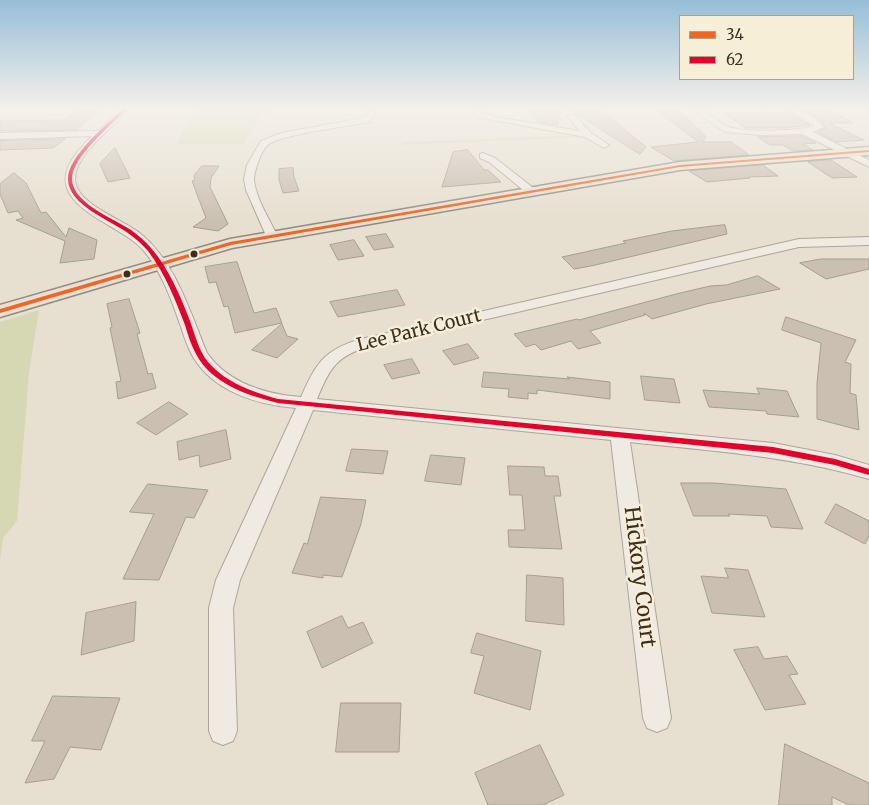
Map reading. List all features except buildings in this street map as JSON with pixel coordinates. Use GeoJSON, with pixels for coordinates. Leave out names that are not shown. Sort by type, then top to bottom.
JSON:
{"type":"FeatureCollection","features":[{"type":"Feature","properties":{"kind":"main road"},"geometry":{"type":"LineString","coordinates":[[0,311],[230,244],[688,165],[869,151]]}},
{"type":"Feature","properties":{"kind":"street"},"geometry":{"type":"LineString","coordinates":[[89,147],[75,162],[70,179],[71,187],[82,202],[122,225],[150,250],[160,264],[205,364],[218,376],[254,395],[278,402],[306,405],[773,450],[835,462],[869,472]]}},
{"type":"Feature","properties":{"kind":"street"},"geometry":{"type":"LineString","coordinates":[[262,147],[252,165],[249,179],[251,190],[272,237]]}},
{"type":"Feature","properties":{"kind":"street"},"geometry":{"type":"LineString","coordinates":[[837,147],[869,164]]}},
{"type":"Feature","properties":{"kind":"street"},"geometry":{"type":"LineString","coordinates":[[493,158],[532,192]]}},
{"type":"Feature","properties":{"kind":"street","name":"Lee Park Court"},"geometry":{"type":"LineString","coordinates":[[223,731],[221,608],[228,580],[322,369],[330,360],[344,350],[366,342],[799,243],[869,241]]}},
{"type":"Feature","properties":{"kind":"street","name":"Hickory Court"},"geometry":{"type":"LineString","coordinates":[[620,436],[657,718]]}},
{"type":"Feature","properties":{"kind":"green space"},"geometry":{"type":"Polygon","coordinates":[[[39,310],[29,373],[17,521],[3,538],[0,561],[0,322],[39,310]]]}},
{"type":"Feature","properties":{"kind":"transit line","name":"62"},"geometry":{"type":"LineString","coordinates":[[88,147],[76,161],[71,171],[72,189],[86,205],[129,231],[148,248],[167,276],[199,354],[206,364],[224,380],[244,390],[278,401],[773,450],[835,462],[869,472]]}},
{"type":"Feature","properties":{"kind":"transit line","name":"34"},"geometry":{"type":"LineString","coordinates":[[0,311],[230,244],[680,166],[869,151]]}}]}
